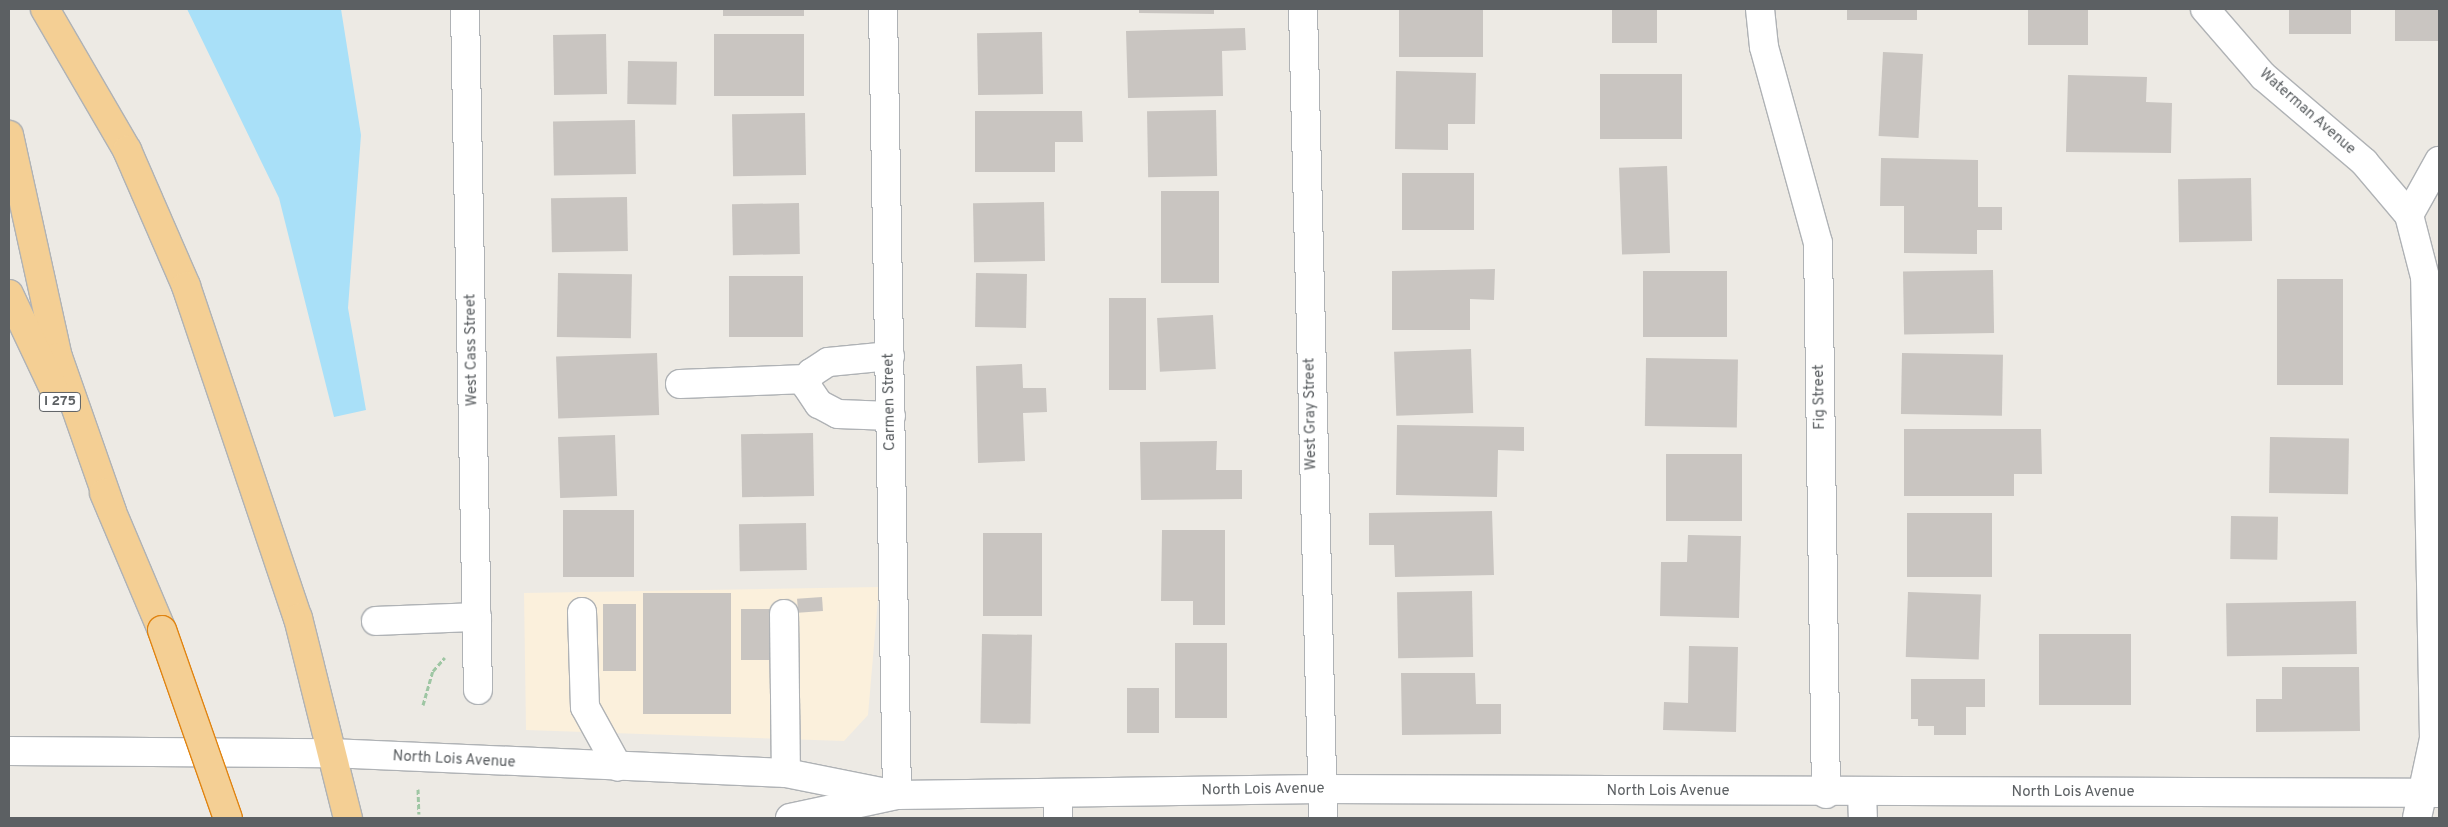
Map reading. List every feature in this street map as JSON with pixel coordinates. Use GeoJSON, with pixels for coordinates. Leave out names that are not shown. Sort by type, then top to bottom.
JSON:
{"type":"FeatureCollection","features":[{"type":"Feature","properties":{"kind":"highway"},"geometry":{"type":"LineString","coordinates":[[46,9],[127,150],[186,286],[298,618],[330,753],[348,818]]}},
{"type":"Feature","properties":{"kind":"highway"},"geometry":{"type":"LineString","coordinates":[[9,135],[58,357],[112,510]]}},
{"type":"Feature","properties":{"kind":"highway","name":"I 275"},"geometry":{"type":"LineString","coordinates":[[9,294],[112,510],[162,630],[228,818]]}},
{"type":"Feature","properties":{"kind":"street","name":"West Cass Street"},"geometry":{"type":"LineString","coordinates":[[465,9],[478,690]]}},
{"type":"Feature","properties":{"kind":"street","name":"Carmen Street"},"geometry":{"type":"LineString","coordinates":[[884,9],[897,795]]}},
{"type":"Feature","properties":{"kind":"street","name":"West Gray Street"},"geometry":{"type":"LineString","coordinates":[[1303,9],[1323,818]]}},
{"type":"Feature","properties":{"kind":"street","name":"Fig Street"},"geometry":{"type":"LineString","coordinates":[[1760,9],[1764,47],[1818,242],[1826,794]]}},
{"type":"Feature","properties":{"kind":"street","name":"Waterman Avenue"},"geometry":{"type":"LineString","coordinates":[[2205,9],[2263,76],[2364,162],[2409,215]]}},
{"type":"Feature","properties":{"kind":"street"},"geometry":{"type":"LineString","coordinates":[[2426,801],[2434,739],[2435,601],[2432,277],[2409,215],[2439,161]]}},
{"type":"Feature","properties":{"kind":"street"},"geometry":{"type":"LineString","coordinates":[[680,384],[806,378],[828,362],[890,356]]}},
{"type":"Feature","properties":{"kind":"street"},"geometry":{"type":"LineString","coordinates":[[806,378],[806,385],[826,409],[891,416]]}},
{"type":"Feature","properties":{"kind":"street"},"geometry":{"type":"LineString","coordinates":[[582,612],[585,707],[618,767]]}},
{"type":"Feature","properties":{"kind":"street"},"geometry":{"type":"LineString","coordinates":[[784,614],[786,773]]}},
{"type":"Feature","properties":{"kind":"street"},"geometry":{"type":"LineString","coordinates":[[376,621],[477,617]]}},
{"type":"Feature","properties":{"kind":"street","name":"North Lois Avenue"},"geometry":{"type":"LineString","coordinates":[[9,751],[330,753],[786,773],[897,795],[1058,806],[1321,789],[1826,794],[1862,806],[2426,801]]}},
{"type":"Feature","properties":{"kind":"street","name":"North Lois Avenue"},"geometry":{"type":"LineString","coordinates":[[790,818],[897,795]]}},
{"type":"Feature","properties":{"kind":"path"},"geometry":{"type":"LineString","coordinates":[[423,706],[433,671],[449,652]]}},
{"type":"Feature","properties":{"kind":"path"},"geometry":{"type":"LineString","coordinates":[[418,779],[419,814]]}},
{"type":"Feature","properties":{"kind":"shaded area"},"geometry":{"type":"Polygon","coordinates":[[[879,587],[868,715],[844,741],[526,730],[524,593],[879,587]]]}},
{"type":"Feature","properties":{"kind":"water"},"geometry":{"type":"Polygon","coordinates":[[[187,9],[341,9],[361,135],[348,308],[366,410],[334,417],[279,198],[187,9]]]}},
{"type":"Feature","properties":{"kind":"building"},"geometry":{"type":"Polygon","coordinates":[[[723,9],[804,9],[804,16],[723,16],[723,9]]]}},
{"type":"Feature","properties":{"kind":"building"},"geometry":{"type":"Polygon","coordinates":[[[1139,9],[1214,9],[1214,14],[1139,13],[1139,9]]]}},
{"type":"Feature","properties":{"kind":"building"},"geometry":{"type":"Polygon","coordinates":[[[1399,9],[1483,9],[1483,57],[1399,57],[1399,9]]]}},
{"type":"Feature","properties":{"kind":"building"},"geometry":{"type":"Polygon","coordinates":[[[1612,9],[1657,9],[1657,43],[1612,43],[1612,9]]]}},
{"type":"Feature","properties":{"kind":"building"},"geometry":{"type":"Polygon","coordinates":[[[1847,9],[1917,9],[1917,20],[1847,20],[1847,9]]]}},
{"type":"Feature","properties":{"kind":"building"},"geometry":{"type":"Polygon","coordinates":[[[2028,9],[2088,9],[2088,45],[2028,45],[2028,9]]]}},
{"type":"Feature","properties":{"kind":"building"},"geometry":{"type":"Polygon","coordinates":[[[2289,9],[2351,9],[2351,34],[2289,34],[2289,9]]]}},
{"type":"Feature","properties":{"kind":"building"},"geometry":{"type":"Polygon","coordinates":[[[2395,9],[2439,9],[2439,41],[2395,41],[2395,9]]]}},
{"type":"Feature","properties":{"kind":"building"},"geometry":{"type":"Polygon","coordinates":[[[1245,28],[1246,50],[1222,51],[1223,96],[1128,98],[1126,31],[1245,28]]]}},
{"type":"Feature","properties":{"kind":"building"},"geometry":{"type":"Polygon","coordinates":[[[1042,32],[1043,94],[978,95],[977,33],[1042,32]]]}},
{"type":"Feature","properties":{"kind":"building"},"geometry":{"type":"Polygon","coordinates":[[[606,34],[607,94],[554,95],[553,35],[606,34]]]}},
{"type":"Feature","properties":{"kind":"building"},"geometry":{"type":"Polygon","coordinates":[[[714,34],[804,34],[804,96],[714,96],[714,34]]]}},
{"type":"Feature","properties":{"kind":"building"},"geometry":{"type":"Polygon","coordinates":[[[1883,52],[1923,54],[1919,138],[1879,136],[1883,52]]]}},
{"type":"Feature","properties":{"kind":"building"},"geometry":{"type":"Polygon","coordinates":[[[628,61],[677,62],[676,105],[627,104],[628,61]]]}},
{"type":"Feature","properties":{"kind":"building"},"geometry":{"type":"Polygon","coordinates":[[[1396,71],[1476,73],[1475,124],[1448,124],[1448,150],[1395,149],[1396,71]]]}},
{"type":"Feature","properties":{"kind":"building"},"geometry":{"type":"Polygon","coordinates":[[[1600,74],[1682,74],[1682,139],[1600,139],[1600,74]]]}},
{"type":"Feature","properties":{"kind":"building"},"geometry":{"type":"Polygon","coordinates":[[[2068,75],[2147,77],[2146,102],[2172,103],[2171,153],[2066,152],[2068,75]]]}},
{"type":"Feature","properties":{"kind":"building"},"geometry":{"type":"Polygon","coordinates":[[[1216,110],[1217,176],[1148,177],[1147,111],[1216,110]]]}},
{"type":"Feature","properties":{"kind":"building"},"geometry":{"type":"Polygon","coordinates":[[[975,111],[1082,111],[1083,142],[1055,142],[1055,172],[975,172],[975,111]]]}},
{"type":"Feature","properties":{"kind":"building"},"geometry":{"type":"Polygon","coordinates":[[[805,113],[806,175],[733,176],[732,114],[805,113]]]}},
{"type":"Feature","properties":{"kind":"building"},"geometry":{"type":"Polygon","coordinates":[[[635,120],[636,174],[554,175],[553,121],[635,120]]]}},
{"type":"Feature","properties":{"kind":"building"},"geometry":{"type":"Polygon","coordinates":[[[1881,158],[1978,160],[1978,207],[2002,207],[2002,230],[1977,230],[1977,254],[1904,253],[1904,206],[1880,206],[1881,158]]]}},
{"type":"Feature","properties":{"kind":"building"},"geometry":{"type":"Polygon","coordinates":[[[1667,166],[1670,253],[1622,255],[1619,168],[1667,166]]]}},
{"type":"Feature","properties":{"kind":"building"},"geometry":{"type":"Polygon","coordinates":[[[1402,173],[1474,173],[1474,230],[1402,230],[1402,173]]]}},
{"type":"Feature","properties":{"kind":"building"},"geometry":{"type":"Polygon","coordinates":[[[2251,178],[2252,241],[2179,242],[2178,179],[2251,178]]]}},
{"type":"Feature","properties":{"kind":"building"},"geometry":{"type":"Polygon","coordinates":[[[1161,191],[1219,191],[1219,283],[1161,283],[1161,191]]]}},
{"type":"Feature","properties":{"kind":"building"},"geometry":{"type":"Polygon","coordinates":[[[627,197],[628,251],[552,252],[551,198],[627,197]]]}},
{"type":"Feature","properties":{"kind":"building"},"geometry":{"type":"Polygon","coordinates":[[[1044,202],[1045,261],[974,262],[973,203],[1044,202]]]}},
{"type":"Feature","properties":{"kind":"building"},"geometry":{"type":"Polygon","coordinates":[[[799,203],[800,254],[733,255],[732,204],[799,203]]]}},
{"type":"Feature","properties":{"kind":"building"},"geometry":{"type":"Polygon","coordinates":[[[1495,269],[1494,300],[1470,299],[1470,330],[1392,330],[1392,271],[1495,269]]]}},
{"type":"Feature","properties":{"kind":"building"},"geometry":{"type":"Polygon","coordinates":[[[1993,270],[1994,333],[1904,335],[1903,272],[1993,270]]]}},
{"type":"Feature","properties":{"kind":"building"},"geometry":{"type":"Polygon","coordinates":[[[1643,271],[1727,271],[1727,337],[1643,337],[1643,271]]]}},
{"type":"Feature","properties":{"kind":"building"},"geometry":{"type":"Polygon","coordinates":[[[558,273],[632,274],[631,338],[557,337],[558,273]]]}},
{"type":"Feature","properties":{"kind":"building"},"geometry":{"type":"Polygon","coordinates":[[[976,273],[1027,274],[1026,328],[975,327],[976,273]]]}},
{"type":"Feature","properties":{"kind":"building"},"geometry":{"type":"Polygon","coordinates":[[[729,276],[803,276],[803,337],[729,337],[729,276]]]}},
{"type":"Feature","properties":{"kind":"building"},"geometry":{"type":"Polygon","coordinates":[[[2277,279],[2343,279],[2343,385],[2277,385],[2277,279]]]}},
{"type":"Feature","properties":{"kind":"building"},"geometry":{"type":"Polygon","coordinates":[[[1109,298],[1146,298],[1146,390],[1109,390],[1109,298]]]}},
{"type":"Feature","properties":{"kind":"building"},"geometry":{"type":"Polygon","coordinates":[[[1213,315],[1216,369],[1160,372],[1157,318],[1213,315]]]}},
{"type":"Feature","properties":{"kind":"building"},"geometry":{"type":"Polygon","coordinates":[[[1471,349],[1473,413],[1396,416],[1394,352],[1471,349]]]}},
{"type":"Feature","properties":{"kind":"building"},"geometry":{"type":"Polygon","coordinates":[[[657,353],[659,415],[558,418],[556,357],[657,353]]]}},
{"type":"Feature","properties":{"kind":"building"},"geometry":{"type":"Polygon","coordinates":[[[1902,353],[2003,355],[2002,416],[1901,414],[1902,353]]]}},
{"type":"Feature","properties":{"kind":"building"},"geometry":{"type":"Polygon","coordinates":[[[1646,358],[1738,360],[1737,428],[1645,426],[1646,358]]]}},
{"type":"Feature","properties":{"kind":"building"},"geometry":{"type":"Polygon","coordinates":[[[1022,364],[1023,388],[1046,388],[1047,412],[1023,413],[1025,461],[978,463],[976,366],[1022,364]]]}},
{"type":"Feature","properties":{"kind":"building"},"geometry":{"type":"Polygon","coordinates":[[[1397,425],[1524,427],[1524,451],[1498,450],[1497,497],[1396,495],[1397,425]]]}},
{"type":"Feature","properties":{"kind":"building"},"geometry":{"type":"Polygon","coordinates":[[[1904,429],[2041,429],[2042,474],[2014,474],[2014,496],[1904,496],[1904,429]]]}},
{"type":"Feature","properties":{"kind":"building"},"geometry":{"type":"Polygon","coordinates":[[[813,433],[814,496],[742,497],[741,434],[813,433]]]}},
{"type":"Feature","properties":{"kind":"building"},"geometry":{"type":"Polygon","coordinates":[[[615,435],[617,496],[560,498],[558,437],[615,435]]]}},
{"type":"Feature","properties":{"kind":"building"},"geometry":{"type":"Polygon","coordinates":[[[2270,437],[2349,438],[2348,494],[2269,493],[2270,437]]]}},
{"type":"Feature","properties":{"kind":"building"},"geometry":{"type":"Polygon","coordinates":[[[1217,441],[1216,470],[1242,470],[1242,499],[1141,500],[1140,442],[1217,441]]]}},
{"type":"Feature","properties":{"kind":"building"},"geometry":{"type":"Polygon","coordinates":[[[1666,454],[1742,454],[1742,521],[1666,521],[1666,454]]]}},
{"type":"Feature","properties":{"kind":"building"},"geometry":{"type":"Polygon","coordinates":[[[563,510],[634,510],[634,577],[563,577],[563,510]]]}},
{"type":"Feature","properties":{"kind":"building"},"geometry":{"type":"Polygon","coordinates":[[[1492,511],[1494,575],[1395,577],[1394,545],[1369,545],[1369,513],[1492,511]]]}},
{"type":"Feature","properties":{"kind":"building"},"geometry":{"type":"Polygon","coordinates":[[[1907,513],[1992,513],[1992,577],[1907,577],[1907,513]]]}},
{"type":"Feature","properties":{"kind":"building"},"geometry":{"type":"Polygon","coordinates":[[[2231,516],[2278,517],[2277,560],[2230,559],[2231,516]]]}},
{"type":"Feature","properties":{"kind":"building"},"geometry":{"type":"Polygon","coordinates":[[[806,523],[807,570],[740,571],[739,524],[806,523]]]}},
{"type":"Feature","properties":{"kind":"building"},"geometry":{"type":"Polygon","coordinates":[[[1162,530],[1225,530],[1225,625],[1193,625],[1193,601],[1161,601],[1162,530]]]}},
{"type":"Feature","properties":{"kind":"building"},"geometry":{"type":"Polygon","coordinates":[[[983,533],[1042,533],[1042,616],[983,616],[983,533]]]}},
{"type":"Feature","properties":{"kind":"building"},"geometry":{"type":"Polygon","coordinates":[[[1688,535],[1741,536],[1739,618],[1660,616],[1661,562],[1687,562],[1688,535]]]}},
{"type":"Feature","properties":{"kind":"building"},"geometry":{"type":"Polygon","coordinates":[[[1472,591],[1473,657],[1398,658],[1397,592],[1472,591]]]}},
{"type":"Feature","properties":{"kind":"building"},"geometry":{"type":"Polygon","coordinates":[[[1908,592],[1981,595],[1979,660],[1906,657],[1908,592]]]}},
{"type":"Feature","properties":{"kind":"building"},"geometry":{"type":"Polygon","coordinates":[[[643,593],[731,593],[731,714],[643,714],[643,593]]]}},
{"type":"Feature","properties":{"kind":"building"},"geometry":{"type":"Polygon","coordinates":[[[822,597],[823,611],[798,613],[797,599],[822,597]]]}},
{"type":"Feature","properties":{"kind":"building"},"geometry":{"type":"Polygon","coordinates":[[[2356,601],[2357,654],[2227,656],[2226,603],[2356,601]]]}},
{"type":"Feature","properties":{"kind":"building"},"geometry":{"type":"Polygon","coordinates":[[[603,604],[636,604],[636,671],[603,671],[603,604]]]}},
{"type":"Feature","properties":{"kind":"building"},"geometry":{"type":"Polygon","coordinates":[[[741,609],[771,609],[771,660],[741,660],[741,609]]]}},
{"type":"Feature","properties":{"kind":"building"},"geometry":{"type":"Polygon","coordinates":[[[982,634],[1032,635],[1030,724],[980,723],[982,634]]]}},
{"type":"Feature","properties":{"kind":"building"},"geometry":{"type":"Polygon","coordinates":[[[2039,634],[2131,634],[2131,705],[2039,705],[2039,634]]]}},
{"type":"Feature","properties":{"kind":"building"},"geometry":{"type":"Polygon","coordinates":[[[1175,643],[1227,643],[1227,718],[1175,718],[1175,643]]]}},
{"type":"Feature","properties":{"kind":"building"},"geometry":{"type":"Polygon","coordinates":[[[1689,646],[1738,647],[1736,732],[1663,730],[1664,702],[1688,703],[1689,646]]]}},
{"type":"Feature","properties":{"kind":"building"},"geometry":{"type":"Polygon","coordinates":[[[2282,667],[2359,667],[2360,731],[2256,732],[2256,699],[2282,699],[2282,667]]]}},
{"type":"Feature","properties":{"kind":"building"},"geometry":{"type":"Polygon","coordinates":[[[1401,673],[1475,673],[1476,704],[1501,704],[1501,734],[1402,735],[1401,673]]]}},
{"type":"Feature","properties":{"kind":"building"},"geometry":{"type":"Polygon","coordinates":[[[1911,679],[1985,679],[1985,707],[1966,707],[1966,735],[1934,735],[1934,726],[1918,726],[1918,719],[1911,719],[1911,679]]]}},
{"type":"Feature","properties":{"kind":"building"},"geometry":{"type":"Polygon","coordinates":[[[1127,688],[1159,688],[1159,733],[1127,733],[1127,688]]]}}]}
